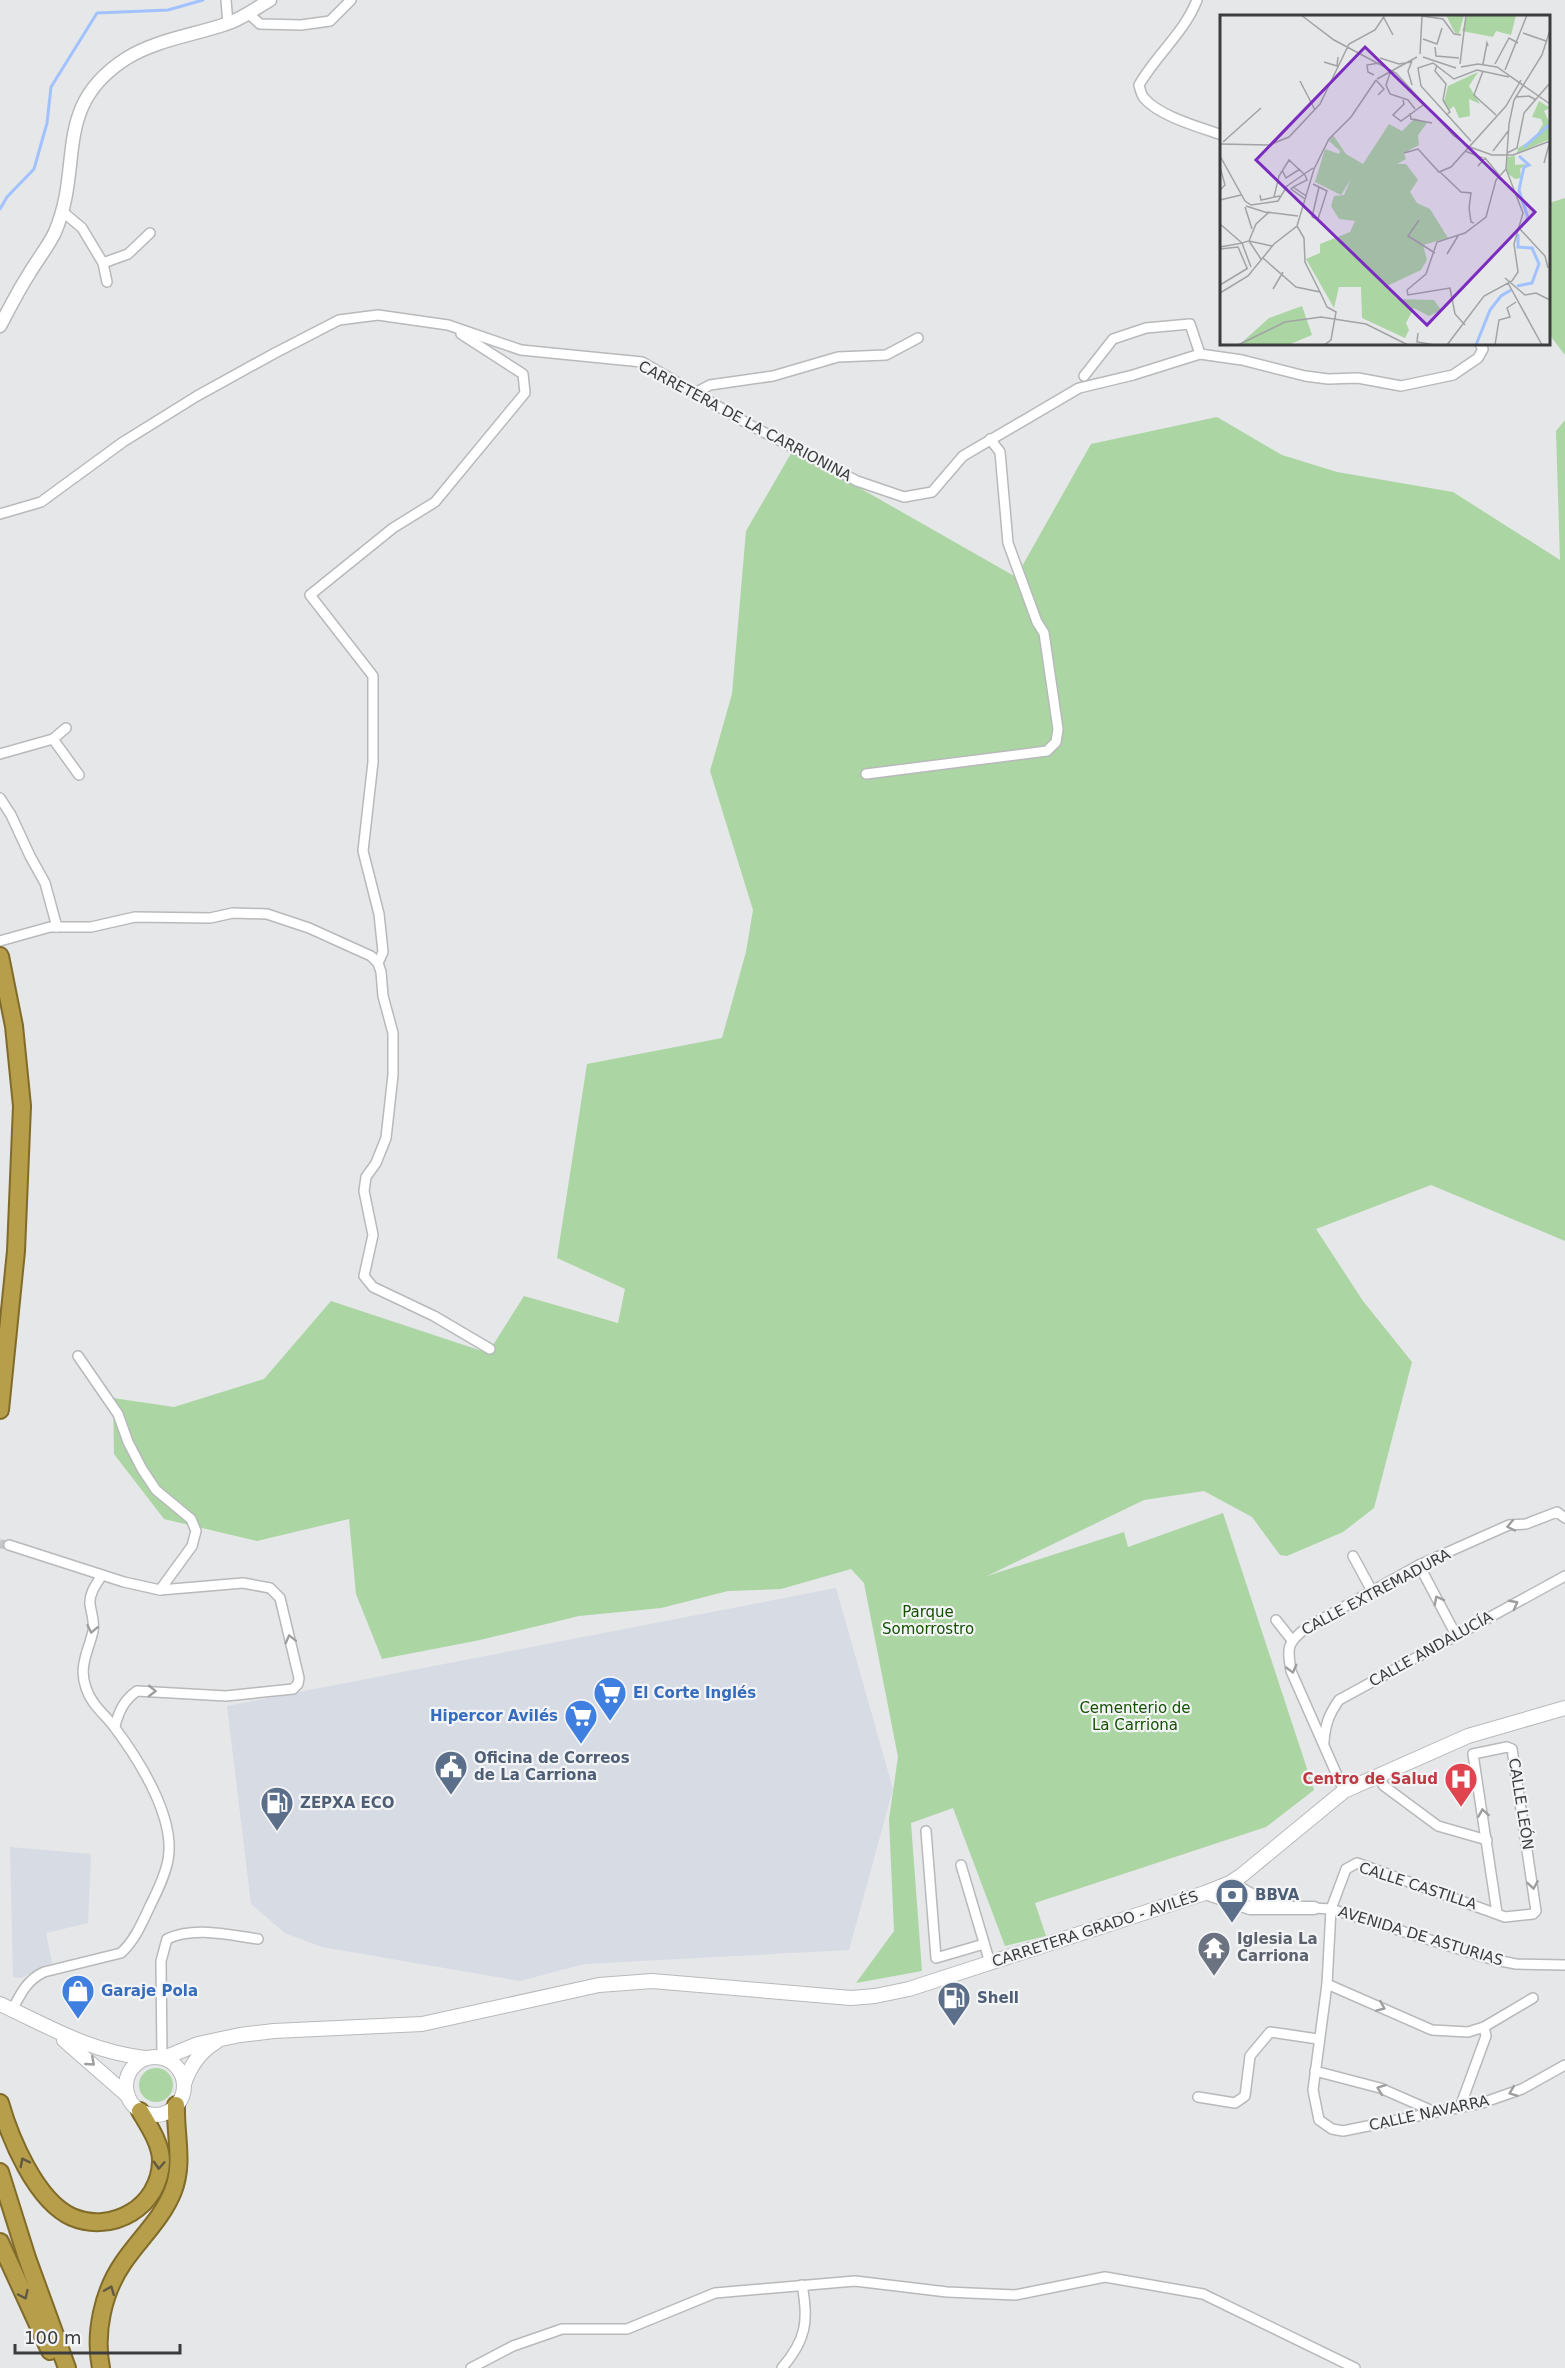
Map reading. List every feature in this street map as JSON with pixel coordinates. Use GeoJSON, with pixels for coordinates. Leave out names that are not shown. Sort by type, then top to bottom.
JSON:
{"type":"FeatureCollection","features":[{"type":"Feature","properties":{"kind":"highway"},"geometry":{"type":"LineString","coordinates":[[0,956],[14,1026],[22,1106],[16,1251],[0,1410]]}},
{"type":"Feature","properties":{"kind":"highway"},"geometry":{"type":"LineString","coordinates":[[0,2103],[25,2166],[48,2199],[71,2216],[93,2222],[114,2222],[131,2213],[143,2205],[156,2184],[161,2160],[159,2149],[140,2111]]}},
{"type":"Feature","properties":{"kind":"highway"},"geometry":{"type":"LineString","coordinates":[[101,2368],[99,2322],[108,2292],[122,2264],[161,2214],[177,2177],[180,2161],[176,2105]]}},
{"type":"Feature","properties":{"kind":"highway"},"geometry":{"type":"LineString","coordinates":[[0,2172],[27,2258],[67,2368]]}},
{"type":"Feature","properties":{"kind":"highway"},"geometry":{"type":"LineString","coordinates":[[0,2242],[58,2368]]}},
{"type":"Feature","properties":{"kind":"main road","name":"CARRETERA GRADO - AVILÉS"},"geometry":{"type":"LineString","coordinates":[[225,2038],[274,2031],[422,2024],[599,1985],[652,1980],[818,1997],[875,1996],[909,1989],[1230,1883],[1344,1791],[1468,1736],[1565,1708]]}},
{"type":"Feature","properties":{"kind":"main road"},"geometry":{"type":"LineString","coordinates":[[6,2007],[53,2031],[114,2054],[163,2058],[186,2047],[225,2038]]}},
{"type":"Feature","properties":{"kind":"main road"},"geometry":{"type":"LineString","coordinates":[[53,2031],[88,2059],[128,2096],[140,2111],[148,2114],[163,2113],[176,2105],[190,2067],[199,2055],[225,2038]]}},
{"type":"Feature","properties":{"kind":"main road"},"geometry":{"type":"LineString","coordinates":[[128,2096],[126,2081],[129,2074],[138,2062],[145,2058]]}},
{"type":"Feature","properties":{"kind":"main road"},"geometry":{"type":"LineString","coordinates":[[163,2058],[178,2069],[184,2084]]}},
{"type":"Feature","properties":{"kind":"street"},"geometry":{"type":"LineString","coordinates":[[0,326],[55,232],[62,211],[80,110],[90,90],[129,57],[228,24],[270,0]]}},
{"type":"Feature","properties":{"kind":"street"},"geometry":{"type":"LineString","coordinates":[[248,13],[260,24],[301,26],[330,21],[351,0]]}},
{"type":"Feature","properties":{"kind":"street"},"geometry":{"type":"LineString","coordinates":[[1197,0],[1191,16],[1147,71],[1139,85],[1142,96],[1152,105],[1195,126],[1220,135]]}},
{"type":"Feature","properties":{"kind":"street"},"geometry":{"type":"LineString","coordinates":[[226,1],[228,24]]}},
{"type":"Feature","properties":{"kind":"street"},"geometry":{"type":"LineString","coordinates":[[62,211],[82,228],[103,263],[107,282]]}},
{"type":"Feature","properties":{"kind":"street"},"geometry":{"type":"LineString","coordinates":[[103,263],[128,254],[150,233]]}},
{"type":"Feature","properties":{"kind":"street","name":"CARRETERA DE LA CARRIONINA"},"geometry":{"type":"LineString","coordinates":[[0,514],[41,502],[123,442],[197,396],[339,320],[378,315],[448,325],[521,350],[642,363],[857,481],[904,497],[932,492],[963,456],[1079,388],[1132,375],[1200,354],[1242,360],[1305,376],[1328,379],[1358,378],[1401,386],[1453,375],[1478,358],[1484,349],[1481,345]]}},
{"type":"Feature","properties":{"kind":"street"},"geometry":{"type":"LineString","coordinates":[[1084,376],[1113,339],[1146,328],[1190,324],[1200,354]]}},
{"type":"Feature","properties":{"kind":"street"},"geometry":{"type":"LineString","coordinates":[[378,963],[383,952],[379,914],[363,851],[373,762],[373,676],[310,595],[393,528],[435,502],[525,393],[523,374],[448,325]]}},
{"type":"Feature","properties":{"kind":"street"},"geometry":{"type":"LineString","coordinates":[[696,393],[710,385],[773,376],[838,357],[886,355],[918,338]]}},
{"type":"Feature","properties":{"kind":"street"},"geometry":{"type":"LineString","coordinates":[[866,774],[1047,751],[1056,742],[1058,729],[1044,633],[1037,622],[1008,543],[1000,452],[990,439]]}},
{"type":"Feature","properties":{"kind":"street"},"geometry":{"type":"LineString","coordinates":[[0,754],[53,739],[66,728]]}},
{"type":"Feature","properties":{"kind":"street"},"geometry":{"type":"LineString","coordinates":[[53,739],[79,775]]}},
{"type":"Feature","properties":{"kind":"street"},"geometry":{"type":"LineString","coordinates":[[0,798],[12,815],[45,883],[53,927]]}},
{"type":"Feature","properties":{"kind":"street"},"geometry":{"type":"LineString","coordinates":[[0,941],[53,927],[91,927],[135,917],[210,918],[234,913],[267,914],[344,942],[371,956],[378,963],[393,1033],[393,1075],[386,1138],[376,1163],[366,1178],[364,1191],[373,1235],[364,1276],[373,1287],[434,1316],[490,1349]]}},
{"type":"Feature","properties":{"kind":"street"},"geometry":{"type":"LineString","coordinates":[[78,1356],[118,1414],[128,1442],[156,1490],[191,1519],[196,1531],[192,1546],[160,1590]]}},
{"type":"Feature","properties":{"kind":"street","name":"CALLE EXTREMADURA"},"geometry":{"type":"LineString","coordinates":[[1344,1791],[1291,1671],[1288,1651],[1291,1639],[1306,1628],[1419,1565],[1509,1525],[1526,1524],[1557,1512],[1565,1518]]}},
{"type":"Feature","properties":{"kind":"street"},"geometry":{"type":"LineString","coordinates":[[9,1545],[102,1575],[160,1590],[243,1584],[270,1588],[280,1598],[299,1678],[298,1684],[293,1689],[226,1696],[137,1691],[127,1698],[119,1711],[115,1726]]}},
{"type":"Feature","properties":{"kind":"street"},"geometry":{"type":"LineString","coordinates":[[1353,1556],[1372,1591]]}},
{"type":"Feature","properties":{"kind":"street"},"geometry":{"type":"LineString","coordinates":[[1419,1565],[1456,1635]]}},
{"type":"Feature","properties":{"kind":"street"},"geometry":{"type":"LineString","coordinates":[[6,2007],[34,1977],[44,1972],[121,1953],[139,1929],[168,1860],[169,1841],[162,1806],[115,1726],[96,1708],[85,1687],[83,1662],[93,1630],[94,1617],[90,1602],[93,1590],[102,1575]]}},
{"type":"Feature","properties":{"kind":"street","name":"CALLE ANDALUCÍA"},"geometry":{"type":"LineString","coordinates":[[1324,1744],[1325,1728],[1330,1712],[1339,1700],[1565,1576]]}},
{"type":"Feature","properties":{"kind":"street"},"geometry":{"type":"LineString","coordinates":[[1276,1620],[1291,1639]]}},
{"type":"Feature","properties":{"kind":"street"},"geometry":{"type":"LineString","coordinates":[[1468,1736],[1473,1754],[1497,1913]]}},
{"type":"Feature","properties":{"kind":"street","name":"CALLE LEÓN"},"geometry":{"type":"LineString","coordinates":[[1473,1754],[1507,1747],[1512,1749],[1536,1904],[1536,1911],[1533,1914]]}},
{"type":"Feature","properties":{"kind":"street"},"geometry":{"type":"LineString","coordinates":[[1377,1775],[1384,1786],[1438,1826],[1487,1840]]}},
{"type":"Feature","properties":{"kind":"street"},"geometry":{"type":"LineString","coordinates":[[926,1831],[936,1958],[984,1944]]}},
{"type":"Feature","properties":{"kind":"street","name":"CALLE CASTILLA"},"geometry":{"type":"LineString","coordinates":[[1313,2090],[1327,1984],[1331,1909],[1346,1869],[1357,1863],[1505,1917],[1533,1914]]}},
{"type":"Feature","properties":{"kind":"street"},"geometry":{"type":"LineString","coordinates":[[961,1864],[990,1962]]}},
{"type":"Feature","properties":{"kind":"street","name":"AVENIDA DE ASTURIAS"},"geometry":{"type":"LineString","coordinates":[[1230,1883],[1262,1901],[1314,1908]]}},
{"type":"Feature","properties":{"kind":"street","name":"AVENIDA DE ASTURIAS"},"geometry":{"type":"LineString","coordinates":[[1205,1893],[1250,1908],[1331,1909],[1491,1959],[1516,1964],[1565,1965]]}},
{"type":"Feature","properties":{"kind":"street"},"geometry":{"type":"LineString","coordinates":[[163,2058],[160,2026],[161,1961],[167,1939],[175,1935],[194,1933],[258,1939]]}},
{"type":"Feature","properties":{"kind":"street"},"geometry":{"type":"LineString","coordinates":[[1327,1984],[1432,2030],[1468,2032],[1484,2027],[1533,1998]]}},
{"type":"Feature","properties":{"kind":"street"},"geometry":{"type":"LineString","coordinates":[[1460,2107],[1486,2036],[1484,2027]]}},
{"type":"Feature","properties":{"kind":"street"},"geometry":{"type":"LineString","coordinates":[[1198,2097],[1235,2103],[1245,2096],[1250,2056],[1270,2032],[1318,2039]]}},
{"type":"Feature","properties":{"kind":"street","name":"CALLE NAVARRA"},"geometry":{"type":"LineString","coordinates":[[1313,2090],[1319,2120],[1332,2129],[1343,2131],[1482,2103],[1522,2089],[1565,2065]]}},
{"type":"Feature","properties":{"kind":"street"},"geometry":{"type":"LineString","coordinates":[[1315,2071],[1380,2088],[1435,2112]]}},
{"type":"Feature","properties":{"kind":"street"},"geometry":{"type":"LineString","coordinates":[[471,2368],[513,2346],[562,2329],[627,2329],[715,2292],[855,2281],[947,2292],[1014,2295],[1105,2277],[1203,2294],[1354,2368]]}},
{"type":"Feature","properties":{"kind":"street"},"geometry":{"type":"LineString","coordinates":[[782,2368],[802,2340],[807,2311],[802,2285]]}},
{"type":"Feature","properties":{"kind":"shaded area"},"geometry":{"type":"Polygon","coordinates":[[[836,1588],[893,1789],[849,1950],[584,1964],[520,1981],[322,1947],[285,1933],[251,1904],[227,1706],[836,1588]]]}},
{"type":"Feature","properties":{"kind":"shaded area"},"geometry":{"type":"Polygon","coordinates":[[[10,1847],[91,1854],[88,1923],[46,1933],[52,1963],[21,1978],[13,1977],[10,1847]]]}},
{"type":"Feature","properties":{"kind":"green space"},"geometry":{"type":"Polygon","coordinates":[[[1565,198],[1565,355],[1550,335],[1550,203],[1565,198]]]}},
{"type":"Feature","properties":{"kind":"green space"},"geometry":{"type":"Polygon","coordinates":[[[1217,417],[1282,455],[1337,472],[1453,492],[1560,560],[1556,431],[1565,420],[1565,1241],[1431,1185],[1316,1229],[1363,1301],[1412,1362],[1374,1508],[1343,1532],[1287,1556],[1280,1555],[1252,1517],[1204,1491],[1144,1500],[987,1576],[1124,1532],[1128,1547],[1223,1513],[1314,1790],[1266,1827],[1035,1903],[1046,1936],[1005,1946],[953,1808],[911,1823],[922,1971],[856,1983],[894,1931],[889,1819],[898,1757],[864,1583],[851,1569],[781,1589],[728,1591],[661,1608],[579,1616],[480,1640],[382,1659],[356,1594],[349,1519],[257,1541],[164,1519],[114,1454],[113,1398],[174,1407],[264,1379],[331,1301],[488,1353],[524,1296],[618,1323],[625,1289],[557,1258],[587,1064],[722,1038],[746,952],[753,910],[710,771],[732,694],[746,531],[793,450],[1016,577],[1091,444],[1217,417]]]}},
{"type":"Feature","properties":{"kind":"green space"},"geometry":{"type":"Polygon","coordinates":[[[156,2068],[168,2073],[173,2085],[168,2097],[156,2102],[144,2097],[139,2085],[144,2073],[156,2068]]]}},
{"type":"Feature","properties":{"kind":"waterway"},"geometry":{"type":"LineString","coordinates":[[0,209],[7,197],[34,169],[47,123],[51,87],[97,13],[168,10],[203,0]]}},
{"type":"Feature","properties":{"kind":"tunnel"},"geometry":{"type":"LineString","coordinates":[[0,1544],[9,1545]]}},
{"type":"Feature","properties":{"kind":"place","name":"El Corte Inglés"},"geometry":{"type":"Point","coordinates":[610,1722]}},
{"type":"Feature","properties":{"kind":"place","name":"Hipercor Avilés"},"geometry":{"type":"Point","coordinates":[581,1745]}},
{"type":"Feature","properties":{"kind":"place","name":"Oficina de Correos de La Carriona"},"geometry":{"type":"Point","coordinates":[451,1796]}},
{"type":"Feature","properties":{"kind":"place","name":"Centro de Salud"},"geometry":{"type":"Point","coordinates":[1461,1808]}},
{"type":"Feature","properties":{"kind":"place","name":"ZEPXA ECO"},"geometry":{"type":"Point","coordinates":[277,1832]}},
{"type":"Feature","properties":{"kind":"place","name":"BBVA"},"geometry":{"type":"Point","coordinates":[1232,1924]}},
{"type":"Feature","properties":{"kind":"place","name":"Iglesia La Carriona"},"geometry":{"type":"Point","coordinates":[1214,1977]}},
{"type":"Feature","properties":{"kind":"place","name":"Garaje Pola"},"geometry":{"type":"Point","coordinates":[78,2020]}},
{"type":"Feature","properties":{"kind":"place","name":"Shell"},"geometry":{"type":"Point","coordinates":[954,2027]}},
{"type":"Feature","properties":{"kind":"park label","name":"Parque Somorrostro"},"geometry":{"type":"Point","coordinates":[928,1620]}},
{"type":"Feature","properties":{"kind":"park label","name":"Cementerio de La Carriona"},"geometry":{"type":"Point","coordinates":[1135,1716]}}]}
